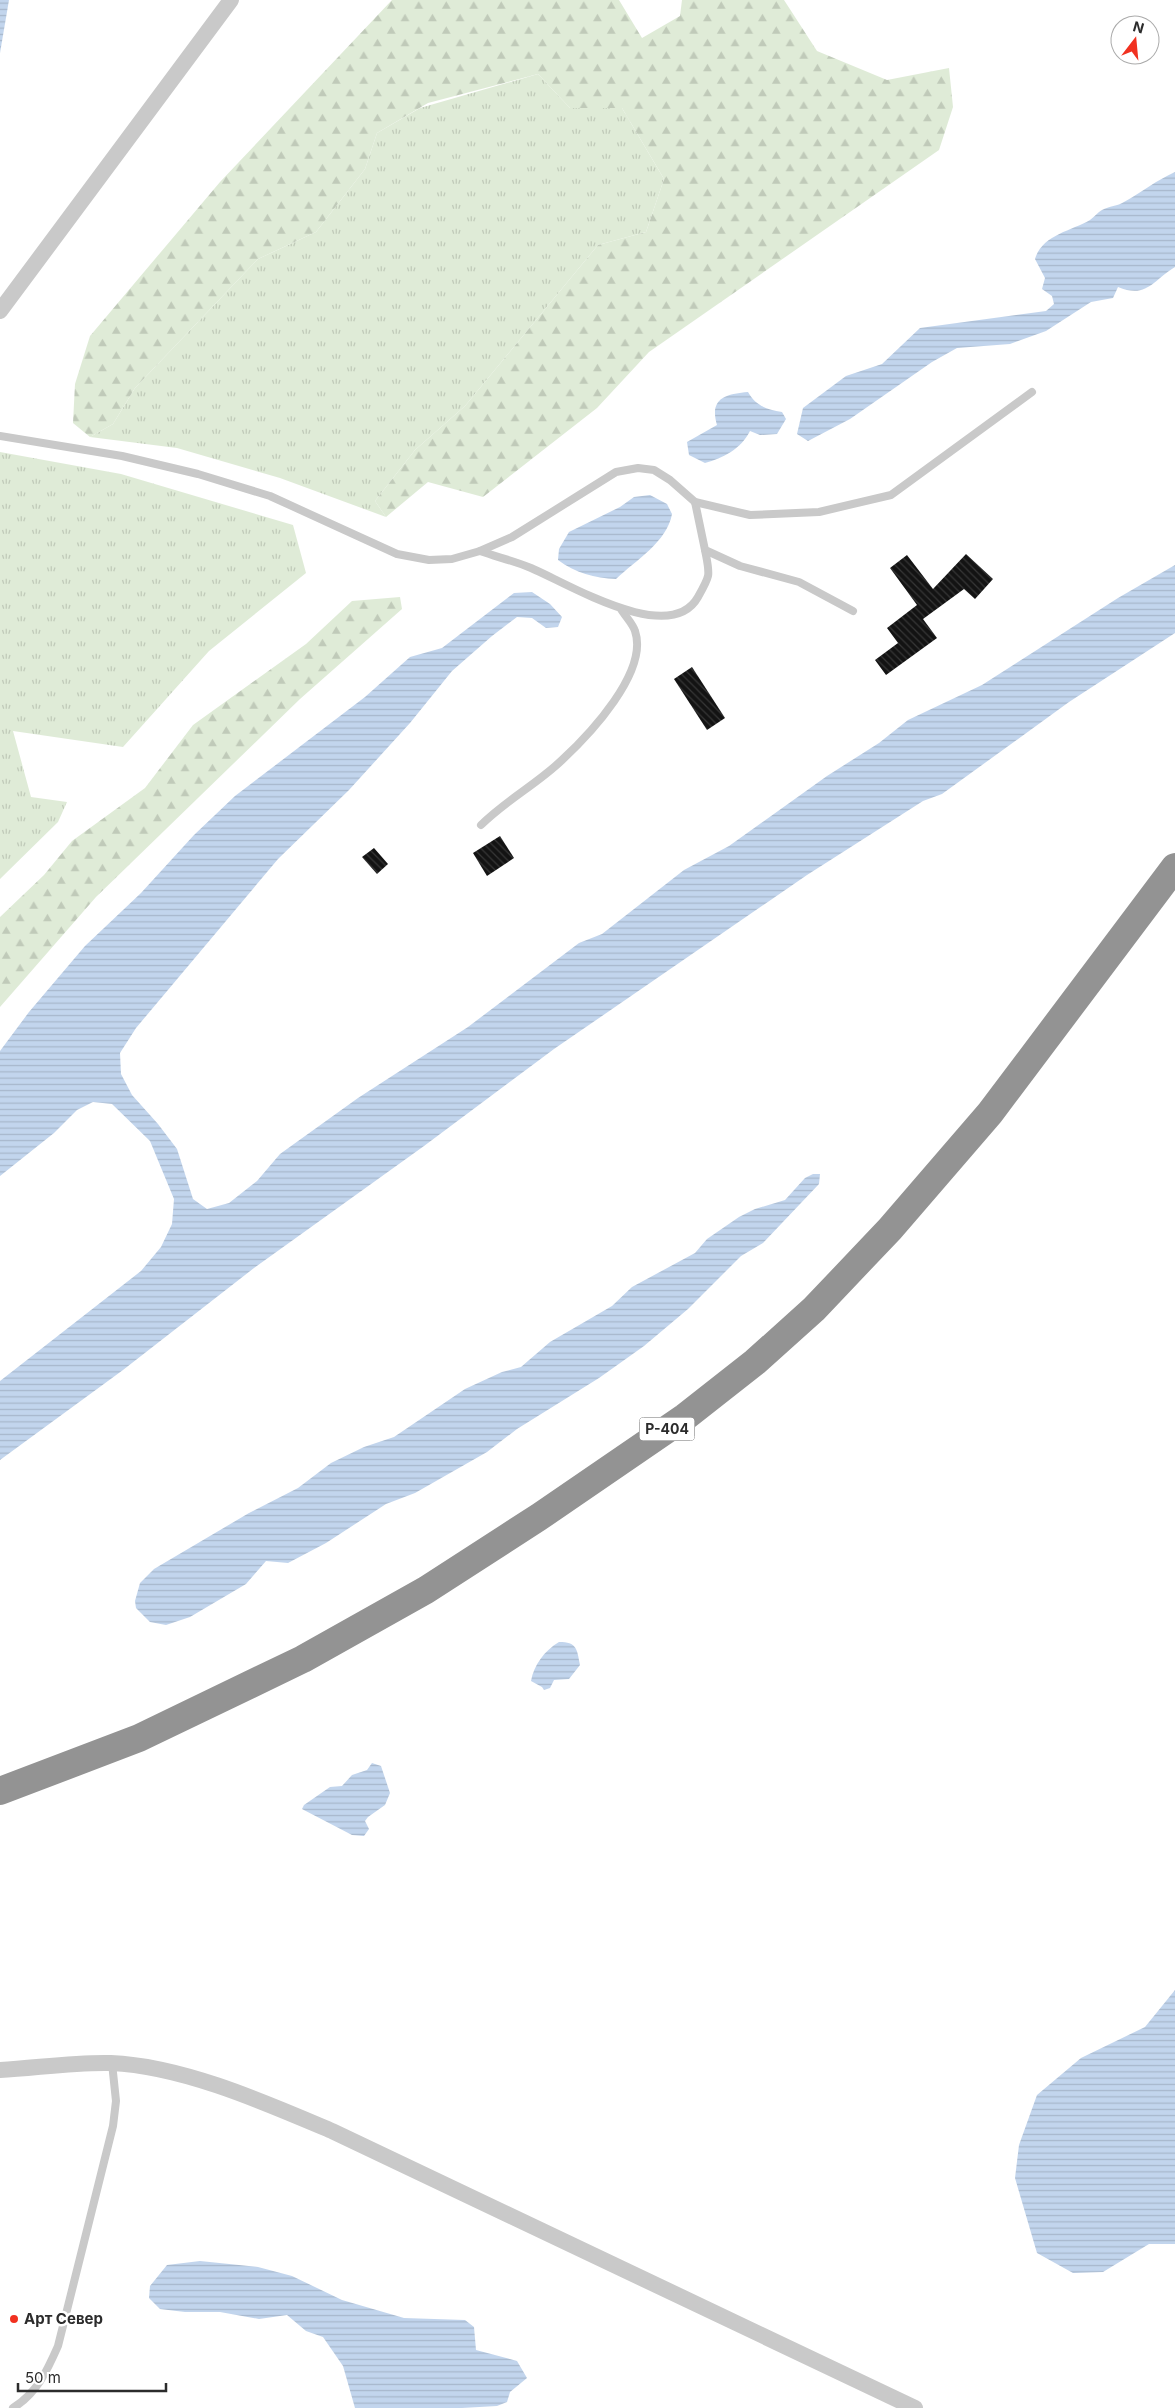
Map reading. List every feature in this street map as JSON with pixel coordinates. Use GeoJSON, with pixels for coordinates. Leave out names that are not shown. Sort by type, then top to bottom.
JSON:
{"type":"FeatureCollection","features":[{"type":"Feature","properties":{"kind":"highway","name":"Р-404"},"geometry":{"type":"LineString","coordinates":[[0,1791],[139,1738],[304,1659],[426,1590],[539,1517],[685,1417],[755,1362],[814,1310],[890,1228],[990,1113],[1175,867]]}},
{"type":"Feature","properties":{"kind":"street"},"geometry":{"type":"LineString","coordinates":[[0,311],[231,0]]}},
{"type":"Feature","properties":{"kind":"street"},"geometry":{"type":"LineString","coordinates":[[0,2070],[64,2064],[112,2063],[146,2068],[221,2087],[316,2124],[915,2408]]}},
{"type":"Feature","properties":{"kind":"lane"},"geometry":{"type":"LineString","coordinates":[[0,436],[122,456],[198,474],[270,496],[398,554],[429,560],[452,559],[480,551],[512,537],[616,472],[638,468],[654,470],[670,480],[695,502],[750,515],[819,512],[891,495],[1032,392]]}},
{"type":"Feature","properties":{"kind":"lane"},"geometry":{"type":"LineString","coordinates":[[480,551],[529,567],[621,609],[651,616],[676,615],[694,604],[710,576],[695,502]]}},
{"type":"Feature","properties":{"kind":"lane"},"geometry":{"type":"LineString","coordinates":[[705,550],[740,566],[800,582],[853,611]]}},
{"type":"Feature","properties":{"kind":"lane"},"geometry":{"type":"LineString","coordinates":[[481,825],[496,810],[561,761],[600,719],[622,688],[634,665],[636,645],[635,631],[621,609]]}},
{"type":"Feature","properties":{"kind":"lane"},"geometry":{"type":"LineString","coordinates":[[14,2408],[36,2389],[46,2375],[58,2346],[113,2126],[116,2101],[112,2063]]}},
{"type":"Feature","properties":{"kind":"green space"},"geometry":{"type":"Polygon","coordinates":[[[392,0],[619,0],[642,38],[680,16],[682,0],[784,0],[817,51],[887,80],[949,68],[953,107],[939,150],[649,352],[597,408],[483,497],[428,482],[386,517],[375,501],[415,450],[465,406],[598,245],[646,232],[664,179],[622,108],[570,108],[538,74],[428,103],[377,133],[365,169],[316,232],[258,259],[135,388],[113,424],[90,437],[73,423],[75,384],[90,336],[220,182],[392,0]]]}},
{"type":"Feature","properties":{"kind":"green space"},"geometry":{"type":"Polygon","coordinates":[[[538,74],[570,108],[622,108],[664,179],[646,232],[598,245],[465,406],[415,450],[375,501],[386,517],[280,478],[177,448],[90,437],[113,424],[135,388],[258,259],[316,232],[365,169],[377,133],[420,108],[538,74]]]}},
{"type":"Feature","properties":{"kind":"green space"},"geometry":{"type":"Polygon","coordinates":[[[0,452],[121,474],[293,525],[306,573],[209,651],[123,747],[13,731],[31,797],[67,802],[58,822],[0,879],[0,452]]]}},
{"type":"Feature","properties":{"kind":"green space"},"geometry":{"type":"Polygon","coordinates":[[[400,597],[402,609],[300,699],[96,897],[0,1007],[0,917],[44,875],[72,841],[145,788],[193,725],[306,644],[352,601],[400,597]]]}},
{"type":"Feature","properties":{"kind":"water"},"geometry":{"type":"Polygon","coordinates":[[[0,0],[9,0],[0,53],[0,0]]]}},
{"type":"Feature","properties":{"kind":"water"},"geometry":{"type":"Polygon","coordinates":[[[1175,172],[1175,267],[1149,286],[1136,291],[1118,287],[1113,298],[1091,302],[1046,331],[1010,344],[957,348],[932,362],[850,419],[808,441],[797,434],[803,408],[846,376],[882,364],[920,328],[1046,311],[1054,304],[1052,296],[1042,289],[1045,278],[1035,259],[1044,244],[1050,239],[1090,220],[1102,210],[1122,203],[1175,172]]]}},
{"type":"Feature","properties":{"kind":"water"},"geometry":{"type":"Polygon","coordinates":[[[748,392],[754,401],[762,406],[782,412],[786,419],[777,434],[760,435],[750,431],[737,448],[705,463],[689,455],[687,442],[717,425],[715,409],[717,403],[726,396],[748,392]]]}},
{"type":"Feature","properties":{"kind":"water"},"geometry":{"type":"Polygon","coordinates":[[[650,495],[667,504],[672,514],[669,524],[650,550],[616,579],[586,574],[558,560],[559,549],[569,532],[620,507],[634,497],[650,495]]]}},
{"type":"Feature","properties":{"kind":"water"},"geometry":{"type":"Polygon","coordinates":[[[1175,565],[1175,633],[1069,702],[942,794],[923,801],[807,875],[554,1049],[424,1146],[254,1268],[123,1370],[0,1460],[0,1381],[141,1271],[161,1247],[172,1224],[174,1199],[150,1141],[112,1104],[93,1102],[77,1110],[54,1133],[0,1176],[0,1051],[29,1012],[85,946],[141,893],[194,835],[235,796],[365,697],[410,657],[442,648],[514,593],[532,592],[550,604],[562,617],[558,627],[546,628],[532,618],[517,617],[452,671],[410,723],[349,790],[278,859],[136,1028],[120,1053],[121,1074],[132,1095],[177,1149],[193,1199],[207,1209],[229,1203],[257,1181],[280,1154],[358,1098],[468,1027],[579,943],[602,934],[684,870],[729,846],[827,776],[879,743],[908,720],[982,685],[1118,598],[1175,565]]]}},
{"type":"Feature","properties":{"kind":"water"},"geometry":{"type":"Polygon","coordinates":[[[813,1174],[820,1174],[819,1184],[763,1243],[741,1256],[688,1309],[644,1346],[599,1378],[517,1429],[487,1452],[415,1493],[386,1504],[326,1543],[288,1563],[266,1561],[246,1584],[190,1617],[166,1625],[150,1622],[136,1608],[135,1601],[140,1583],[154,1569],[249,1513],[298,1488],[331,1463],[364,1447],[394,1437],[465,1389],[502,1372],[521,1367],[550,1342],[612,1306],[632,1287],[695,1253],[707,1239],[739,1217],[755,1209],[785,1200],[805,1178],[813,1174]]]}},
{"type":"Feature","properties":{"kind":"water"},"geometry":{"type":"Polygon","coordinates":[[[559,1642],[573,1645],[580,1665],[569,1679],[554,1680],[550,1688],[544,1690],[531,1681],[532,1675],[544,1654],[559,1642]]]}},
{"type":"Feature","properties":{"kind":"water"},"geometry":{"type":"Polygon","coordinates":[[[372,1763],[381,1766],[390,1793],[385,1805],[365,1821],[369,1829],[364,1836],[352,1835],[302,1809],[304,1805],[330,1787],[342,1786],[352,1775],[367,1770],[372,1763]]]}},
{"type":"Feature","properties":{"kind":"water"},"geometry":{"type":"Polygon","coordinates":[[[1175,1990],[1175,2244],[1149,2244],[1103,2272],[1073,2273],[1037,2253],[1015,2178],[1019,2145],[1037,2095],[1081,2058],[1145,2027],[1175,1990]]]}},
{"type":"Feature","properties":{"kind":"water"},"geometry":{"type":"Polygon","coordinates":[[[200,2261],[258,2267],[292,2276],[342,2300],[404,2318],[465,2320],[474,2327],[476,2350],[517,2361],[527,2378],[510,2392],[507,2402],[497,2406],[462,2408],[355,2408],[343,2366],[323,2337],[306,2331],[287,2315],[259,2319],[220,2312],[185,2312],[160,2309],[149,2298],[150,2286],[167,2265],[200,2261]]]}},
{"type":"Feature","properties":{"kind":"building"},"geometry":{"type":"Polygon","coordinates":[[[966,554],[993,579],[975,599],[964,589],[923,619],[937,638],[886,675],[875,660],[898,643],[887,628],[917,605],[890,568],[907,555],[933,589],[966,554]]]}},
{"type":"Feature","properties":{"kind":"building"},"geometry":{"type":"Polygon","coordinates":[[[692,667],[725,718],[707,730],[674,679],[692,667]]]}},
{"type":"Feature","properties":{"kind":"building"},"geometry":{"type":"Polygon","coordinates":[[[500,836],[514,858],[487,876],[473,853],[500,836]]]}},
{"type":"Feature","properties":{"kind":"building"},"geometry":{"type":"Polygon","coordinates":[[[374,848],[388,864],[377,874],[362,857],[374,848]]]}},
{"type":"Feature","properties":{"kind":"place","name":"Арт Север"},"geometry":{"type":"Point","coordinates":[14,2319]}}]}
